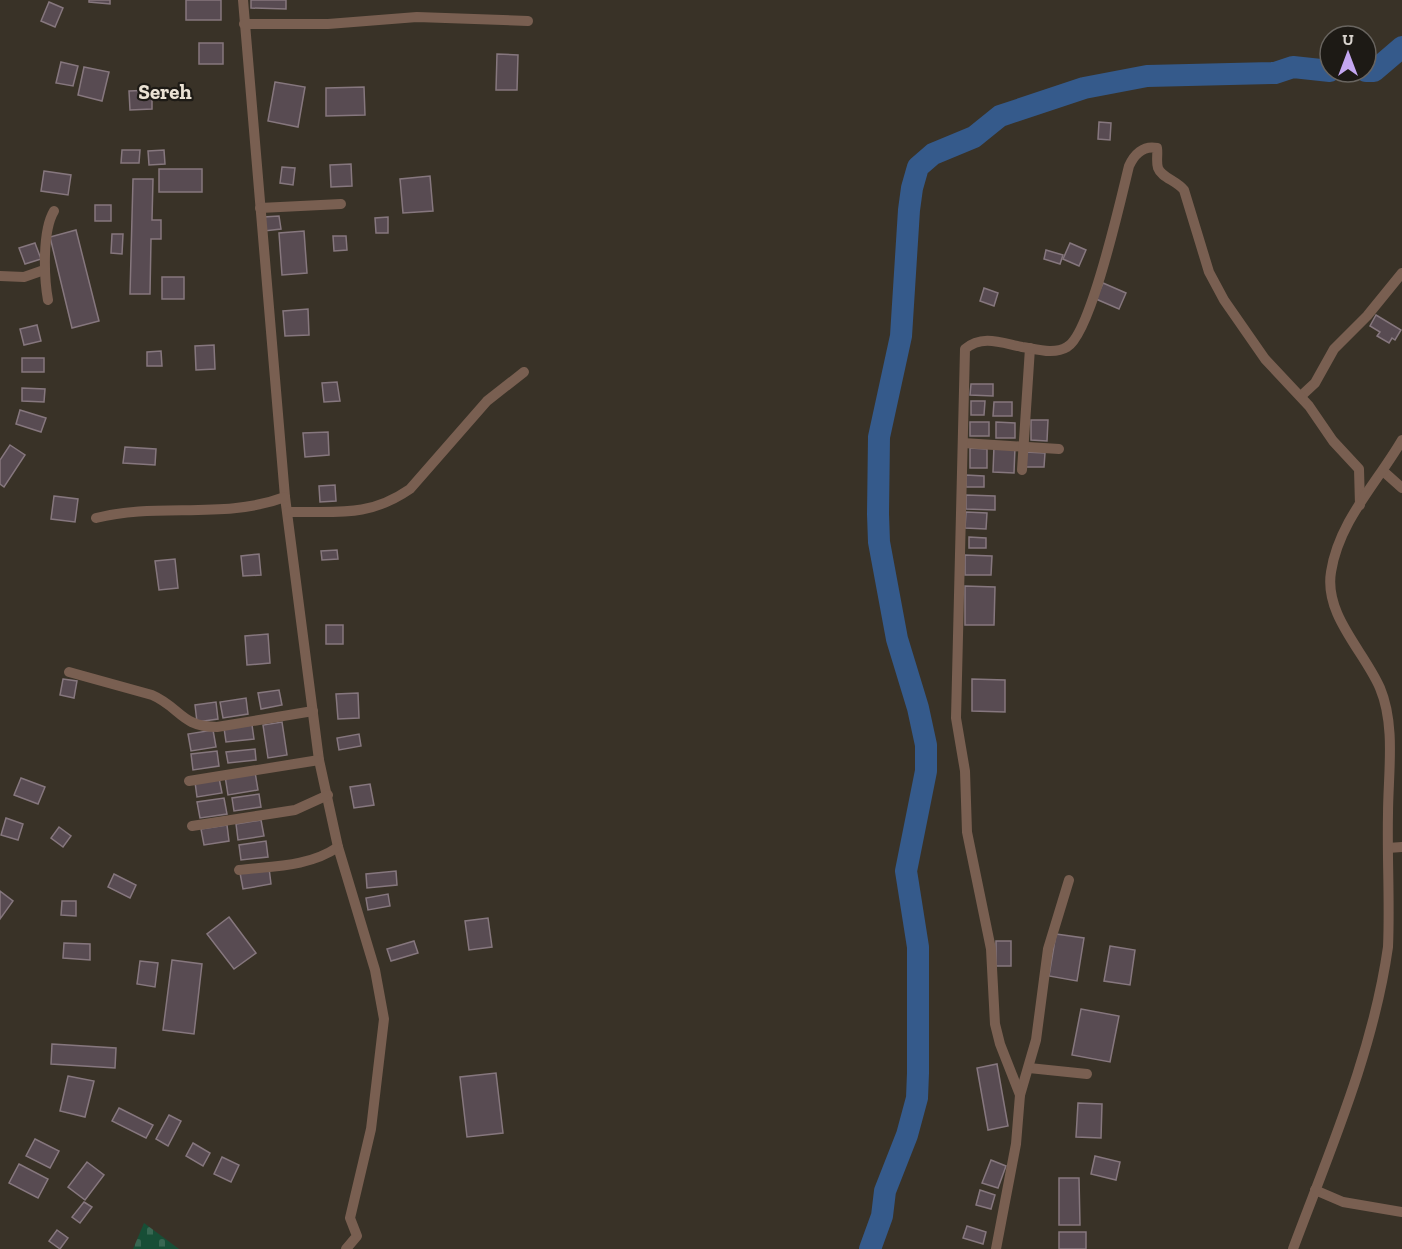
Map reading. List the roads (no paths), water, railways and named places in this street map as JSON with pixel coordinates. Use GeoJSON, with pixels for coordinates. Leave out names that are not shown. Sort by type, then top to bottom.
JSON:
{"type":"FeatureCollection","features":[{"type":"Feature","properties":{"kind":"street"},"geometry":{"type":"LineString","coordinates":[[243,0],[260,208],[272,316],[285,497],[312,711],[319,760],[338,847],[375,970],[384,1019],[371,1129],[350,1218],[357,1236],[346,1249]]}},
{"type":"Feature","properties":{"kind":"street"},"geometry":{"type":"LineString","coordinates":[[244,24],[328,24],[417,17],[528,21]]}},
{"type":"Feature","properties":{"kind":"street"},"geometry":{"type":"LineString","coordinates":[[1020,1095],[1000,1044],[995,1023],[990,949],[967,832],[965,771],[956,718],[965,349],[971,344],[985,340],[1052,351],[1067,347],[1082,328],[1089,311],[1129,166],[1137,153],[1151,147],[1157,148],[1157,166],[1161,173],[1178,182],[1184,190],[1209,272],[1224,300],[1265,359],[1301,396],[1333,441],[1359,469],[1381,473],[1402,488]]}},
{"type":"Feature","properties":{"kind":"street"},"geometry":{"type":"LineString","coordinates":[[260,208],[341,204]]}},
{"type":"Feature","properties":{"kind":"street"},"geometry":{"type":"LineString","coordinates":[[48,300],[44,270],[47,251],[46,227],[54,211]]}},
{"type":"Feature","properties":{"kind":"street"},"geometry":{"type":"LineString","coordinates":[[0,276],[24,277],[44,270]]}},
{"type":"Feature","properties":{"kind":"street"},"geometry":{"type":"LineString","coordinates":[[1301,396],[1315,384],[1334,349],[1367,316],[1402,273]]}},
{"type":"Feature","properties":{"kind":"street"},"geometry":{"type":"LineString","coordinates":[[1022,470],[1030,348]]}},
{"type":"Feature","properties":{"kind":"street"},"geometry":{"type":"LineString","coordinates":[[288,512],[368,511],[394,500],[410,489],[487,401],[524,372]]}},
{"type":"Feature","properties":{"kind":"street"},"geometry":{"type":"LineString","coordinates":[[1293,1249],[1351,1096],[1384,972],[1389,922],[1387,715],[1380,688],[1337,613],[1330,586],[1341,537],[1402,440]]}},
{"type":"Feature","properties":{"kind":"street"},"geometry":{"type":"LineString","coordinates":[[963,443],[1059,449]]}},
{"type":"Feature","properties":{"kind":"street"},"geometry":{"type":"LineString","coordinates":[[1359,469],[1360,505]]}},
{"type":"Feature","properties":{"kind":"street"},"geometry":{"type":"LineString","coordinates":[[96,518],[138,510],[244,508],[285,497]]}},
{"type":"Feature","properties":{"kind":"street"},"geometry":{"type":"LineString","coordinates":[[69,672],[152,695],[161,699],[192,724],[204,727],[217,727],[312,711]]}},
{"type":"Feature","properties":{"kind":"street"},"geometry":{"type":"LineString","coordinates":[[189,781],[319,760]]}},
{"type":"Feature","properties":{"kind":"street"},"geometry":{"type":"LineString","coordinates":[[192,826],[295,810],[327,795]]}},
{"type":"Feature","properties":{"kind":"street"},"geometry":{"type":"LineString","coordinates":[[238,870],[304,862],[326,856],[338,847]]}},
{"type":"Feature","properties":{"kind":"street"},"geometry":{"type":"LineString","coordinates":[[1388,848],[1402,848]]}},
{"type":"Feature","properties":{"kind":"street"},"geometry":{"type":"LineString","coordinates":[[996,1249],[1016,1144],[1020,1095],[1036,1040],[1048,949],[1069,880]]}},
{"type":"Feature","properties":{"kind":"street"},"geometry":{"type":"LineString","coordinates":[[1029,1068],[1088,1074]]}},
{"type":"Feature","properties":{"kind":"street"},"geometry":{"type":"LineString","coordinates":[[1315,1190],[1343,1202],[1402,1212]]}},
{"type":"Feature","properties":{"kind":"waterway"},"geometry":{"type":"LineString","coordinates":[[1378,68],[1402,47]]}},
{"type":"Feature","properties":{"kind":"waterway"},"geometry":{"type":"LineString","coordinates":[[870,1249],[882,1216],[885,1191],[907,1135],[917,1098],[918,947],[906,871],[926,771],[926,745],[918,708],[897,639],[879,542],[878,514],[879,437],[901,336],[909,210],[918,167],[933,154],[974,137],[1000,116],[1084,88],[1147,76],[1275,73],[1293,67],[1318,70]]}},
{"type":"Feature","properties":{"kind":"district","name":"Sereh"},"geometry":{"type":"Point","coordinates":[165,91]}}]}
